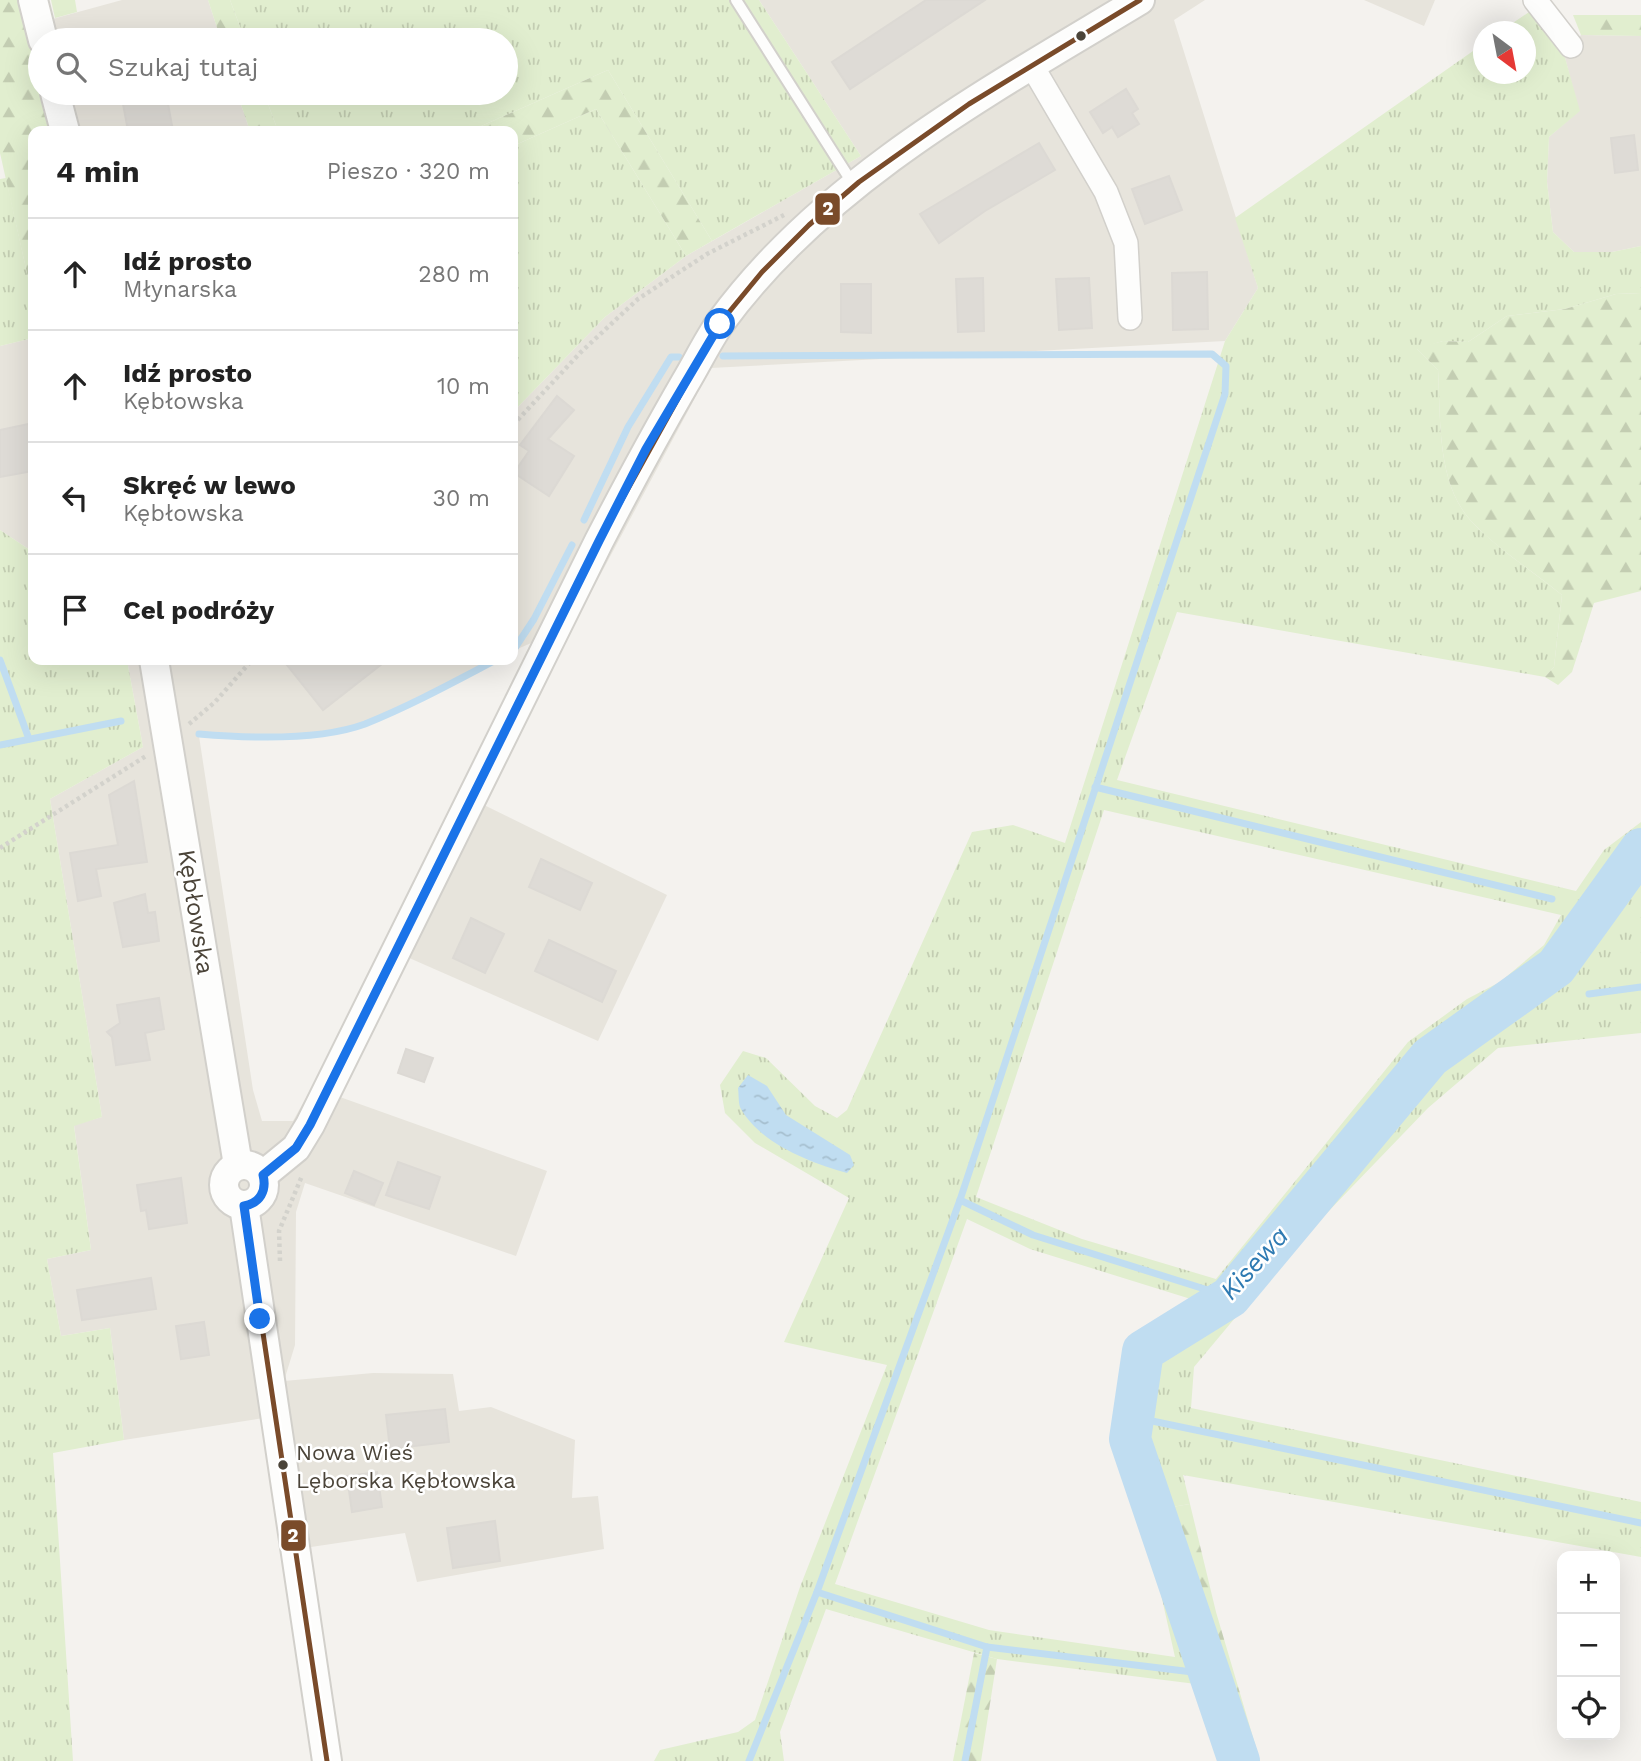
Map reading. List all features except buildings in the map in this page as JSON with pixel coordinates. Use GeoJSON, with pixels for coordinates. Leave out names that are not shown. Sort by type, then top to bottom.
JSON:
{"type":"FeatureCollection","features":[{"type":"Feature","properties":{"kind":"street"},"geometry":{"type":"LineString","coordinates":[[33,0],[40,28]]}},
{"type":"Feature","properties":{"kind":"street"},"geometry":{"type":"LineString","coordinates":[[250,1170],[296,1148],[310,1125],[447,842],[646,449],[720,324],[790,242],[853,184],[1032,66],[1140,0]]}},
{"type":"Feature","properties":{"kind":"street"},"geometry":{"type":"LineString","coordinates":[[1535,0],[1571,46]]}},
{"type":"Feature","properties":{"kind":"street"},"geometry":{"type":"LineString","coordinates":[[1032,66],[1106,192],[1126,243],[1130,317]]}},
{"type":"Feature","properties":{"kind":"street"},"geometry":{"type":"LineString","coordinates":[[58,105],[64,126]]}},
{"type":"Feature","properties":{"kind":"street","name":"Kębłowska"},"geometry":{"type":"LineString","coordinates":[[155,665],[250,1170],[226,1176],[224,1184],[229,1199],[244,1206],[327,1761]]}},
{"type":"Feature","properties":{"kind":"lane"},"geometry":{"type":"LineString","coordinates":[[736,0],[853,184]]}},
{"type":"Feature","properties":{"kind":"path"},"geometry":{"type":"LineString","coordinates":[[518,420],[580,353],[639,299],[707,254],[778,216],[826,207]]}},
{"type":"Feature","properties":{"kind":"path"},"geometry":{"type":"LineString","coordinates":[[0,848],[168,742],[215,702],[248,665]]}},
{"type":"Feature","properties":{"kind":"shaded area"},"geometry":{"type":"Polygon","coordinates":[[[122,0],[208,0],[217,28],[28,28],[28,30],[27,26],[122,0]]]}},
{"type":"Feature","properties":{"kind":"shaded area"},"geometry":{"type":"Polygon","coordinates":[[[759,0],[1205,0],[1174,20],[1258,288],[1225,341],[711,368],[574,624],[518,649],[518,407],[605,317],[686,256],[861,156],[759,0]]]}},
{"type":"Feature","properties":{"kind":"shaded area"},"geometry":{"type":"Polygon","coordinates":[[[1364,0],[1435,0],[1424,26],[1364,0]]]}},
{"type":"Feature","properties":{"kind":"shaded area"},"geometry":{"type":"Polygon","coordinates":[[[1581,35],[1641,36],[1641,246],[1612,252],[1574,252],[1553,232],[1547,182],[1549,137],[1579,111],[1564,54],[1581,35]]]}},
{"type":"Feature","properties":{"kind":"shaded area"},"geometry":{"type":"Polygon","coordinates":[[[46,105],[241,105],[248,126],[52,126],[46,105]]]}},
{"type":"Feature","properties":{"kind":"shaded area"},"geometry":{"type":"Polygon","coordinates":[[[28,339],[28,549],[0,530],[0,346],[28,339]]]}},
{"type":"Feature","properties":{"kind":"shaded area"},"geometry":{"type":"Polygon","coordinates":[[[128,665],[485,665],[363,725],[301,735],[199,736],[253,1090],[262,1121],[293,1121],[312,1087],[547,1171],[516,1256],[305,1183],[296,1212],[295,1345],[284,1381],[373,1373],[453,1374],[459,1411],[491,1407],[575,1440],[572,1498],[598,1496],[604,1549],[417,1582],[405,1533],[311,1547],[289,1414],[124,1440],[110,1328],[61,1336],[47,1259],[91,1250],[74,1125],[102,1117],[50,799],[143,747],[128,665]]]}},
{"type":"Feature","properties":{"kind":"shaded area"},"geometry":{"type":"Polygon","coordinates":[[[484,805],[667,895],[598,1041],[407,957],[484,805]]]}},
{"type":"Feature","properties":{"kind":"green space"},"geometry":{"type":"Polygon","coordinates":[[[0,0],[19,0],[28,35],[28,105],[46,105],[52,126],[28,126],[28,278],[0,153],[0,0]]]}},
{"type":"Feature","properties":{"kind":"green space"},"geometry":{"type":"Polygon","coordinates":[[[51,0],[75,0],[77,12],[55,18],[51,0]]]}},
{"type":"Feature","properties":{"kind":"green space"},"geometry":{"type":"Polygon","coordinates":[[[208,0],[230,0],[240,28],[217,28],[208,0]]]}},
{"type":"Feature","properties":{"kind":"green space"},"geometry":{"type":"Polygon","coordinates":[[[230,0],[759,0],[861,156],[712,241],[608,70],[481,126],[276,126],[268,105],[518,105],[518,28],[240,28],[230,0]]]}},
{"type":"Feature","properties":{"kind":"green space"},"geometry":{"type":"Polygon","coordinates":[[[1532,10],[1564,54],[1580,111],[1549,137],[1547,182],[1553,232],[1574,252],[1612,252],[1641,246],[1641,293],[1616,294],[1565,309],[1507,316],[1468,342],[1443,341],[1417,349],[1438,370],[1443,452],[1453,491],[1462,509],[1494,542],[1562,595],[1554,667],[1545,677],[1177,612],[1117,780],[1576,891],[1604,850],[1641,822],[1641,1033],[1498,1048],[1428,1108],[1297,1244],[1194,1367],[1191,1408],[1641,1502],[1641,1557],[1620,1553],[1620,1551],[1607,1551],[1183,1475],[1190,1504],[1154,1510],[1196,1684],[997,1659],[826,1609],[780,1732],[784,1761],[654,1761],[660,1750],[738,1732],[755,1720],[800,1587],[887,1365],[784,1342],[849,1198],[755,1143],[725,1113],[720,1085],[743,1051],[766,1058],[815,1106],[837,1118],[847,1110],[972,832],[1013,825],[1065,843],[1225,341],[1258,288],[1235,218],[1473,51],[1473,84],[1536,84],[1536,21],[1516,21],[1532,10]],[[1104,810],[976,1197],[1082,1239],[1216,1279],[1408,1042],[1467,999],[1500,982],[1544,945],[1561,915],[1104,810]],[[967,1219],[835,1584],[989,1630],[1175,1657],[1140,1500],[1117,1449],[1121,1376],[1143,1340],[1194,1300],[1030,1249],[967,1219]]]}},
{"type":"Feature","properties":{"kind":"green space"},"geometry":{"type":"Polygon","coordinates":[[[1573,15],[1641,15],[1641,36],[1581,35],[1573,15]]]}},
{"type":"Feature","properties":{"kind":"green space"},"geometry":{"type":"Polygon","coordinates":[[[608,70],[712,241],[686,256],[596,109],[518,144],[518,126],[481,126],[608,70]]]}},
{"type":"Feature","properties":{"kind":"green space"},"geometry":{"type":"Polygon","coordinates":[[[241,105],[268,105],[276,126],[248,126],[241,105]]]}},
{"type":"Feature","properties":{"kind":"green space"},"geometry":{"type":"Polygon","coordinates":[[[596,109],[686,256],[605,317],[518,407],[518,144],[596,109]]]}},
{"type":"Feature","properties":{"kind":"green space"},"geometry":{"type":"Polygon","coordinates":[[[6,178],[28,277],[28,339],[0,346],[0,179],[6,178]]]}},
{"type":"Feature","properties":{"kind":"green space"},"geometry":{"type":"Polygon","coordinates":[[[1641,293],[1641,591],[1594,603],[1572,672],[1558,685],[1545,677],[1554,667],[1562,595],[1494,543],[1462,509],[1453,491],[1443,452],[1438,370],[1416,348],[1443,341],[1468,342],[1507,316],[1565,309],[1616,294],[1641,293]]]}},
{"type":"Feature","properties":{"kind":"green space"},"geometry":{"type":"Polygon","coordinates":[[[0,530],[28,549],[28,665],[128,665],[143,747],[50,799],[102,1117],[74,1126],[91,1250],[47,1259],[61,1336],[110,1328],[124,1440],[53,1453],[73,1761],[0,1761],[0,530]]]}},
{"type":"Feature","properties":{"kind":"green space"},"geometry":{"type":"Polygon","coordinates":[[[1190,1504],[1216,1612],[1260,1761],[1221,1761],[1196,1684],[1154,1510],[1190,1504]]]}},
{"type":"Feature","properties":{"kind":"green space"},"geometry":{"type":"Polygon","coordinates":[[[974,1653],[997,1659],[981,1761],[953,1761],[974,1653]]]}},
{"type":"Feature","properties":{"kind":"water"},"geometry":{"type":"Polygon","coordinates":[[[748,1075],[767,1086],[786,1115],[850,1155],[854,1165],[847,1173],[803,1158],[761,1132],[740,1107],[738,1088],[748,1075]]]}},
{"type":"Feature","properties":{"kind":"waterway"},"geometry":{"type":"LineString","coordinates":[[723,356],[1212,354],[1226,366],[1225,394],[960,1200],[817,1592],[749,1761]]}},
{"type":"Feature","properties":{"kind":"waterway"},"geometry":{"type":"LineString","coordinates":[[584,520],[628,427],[671,357],[679,357]]}},
{"type":"Feature","properties":{"kind":"waterway"},"geometry":{"type":"LineString","coordinates":[[518,643],[534,619],[572,545]]}},
{"type":"Feature","properties":{"kind":"waterway"},"geometry":{"type":"LineString","coordinates":[[0,660],[29,739]]}},
{"type":"Feature","properties":{"kind":"waterway"},"geometry":{"type":"LineString","coordinates":[[199,734],[283,737],[347,729],[399,710],[487,665]]}},
{"type":"Feature","properties":{"kind":"waterway"},"geometry":{"type":"LineString","coordinates":[[0,745],[121,721]]}},
{"type":"Feature","properties":{"kind":"waterway"},"geometry":{"type":"LineString","coordinates":[[1095,787],[1552,899]]}},
{"type":"Feature","properties":{"kind":"waterway","name":"Kisewa"},"geometry":{"type":"LineString","coordinates":[[1239,1761],[1130,1439],[1143,1351],[1230,1297],[1430,1057],[1556,967],[1641,849]]}},
{"type":"Feature","properties":{"kind":"waterway"},"geometry":{"type":"LineString","coordinates":[[1589,994],[1641,987]]}},
{"type":"Feature","properties":{"kind":"waterway"},"geometry":{"type":"LineString","coordinates":[[960,1200],[1033,1235],[1230,1297]]}},
{"type":"Feature","properties":{"kind":"waterway"},"geometry":{"type":"LineString","coordinates":[[1133,1417],[1641,1523]]}},
{"type":"Feature","properties":{"kind":"waterway"},"geometry":{"type":"LineString","coordinates":[[817,1592],[987,1647],[1209,1674]]}},
{"type":"Feature","properties":{"kind":"waterway"},"geometry":{"type":"LineString","coordinates":[[965,1761],[987,1647]]}},
{"type":"Feature","properties":{"kind":"transit line","name":"2"},"geometry":{"type":"LineString","coordinates":[[263,1175],[296,1148],[310,1125],[599,541],[720,323],[762,272],[809,225],[859,182],[969,104],[1140,0]]}},
{"type":"Feature","properties":{"kind":"transit line","name":"2"},"geometry":{"type":"LineString","coordinates":[[244,1206],[327,1761]]}},
{"type":"Feature","properties":{"kind":"place","name":"Nowa Wieś Lęborska Kębłowska"},"geometry":{"type":"Point","coordinates":[283,1465]}},
{"type":"Feature","properties":{"kind":"route"},"geometry":{"type":"LineString","coordinates":[[260,1319],[244,1206],[259,1199],[264,1192],[263,1175],[274,1169],[296,1148],[310,1125],[447,842],[646,449],[720,324]]}}]}
